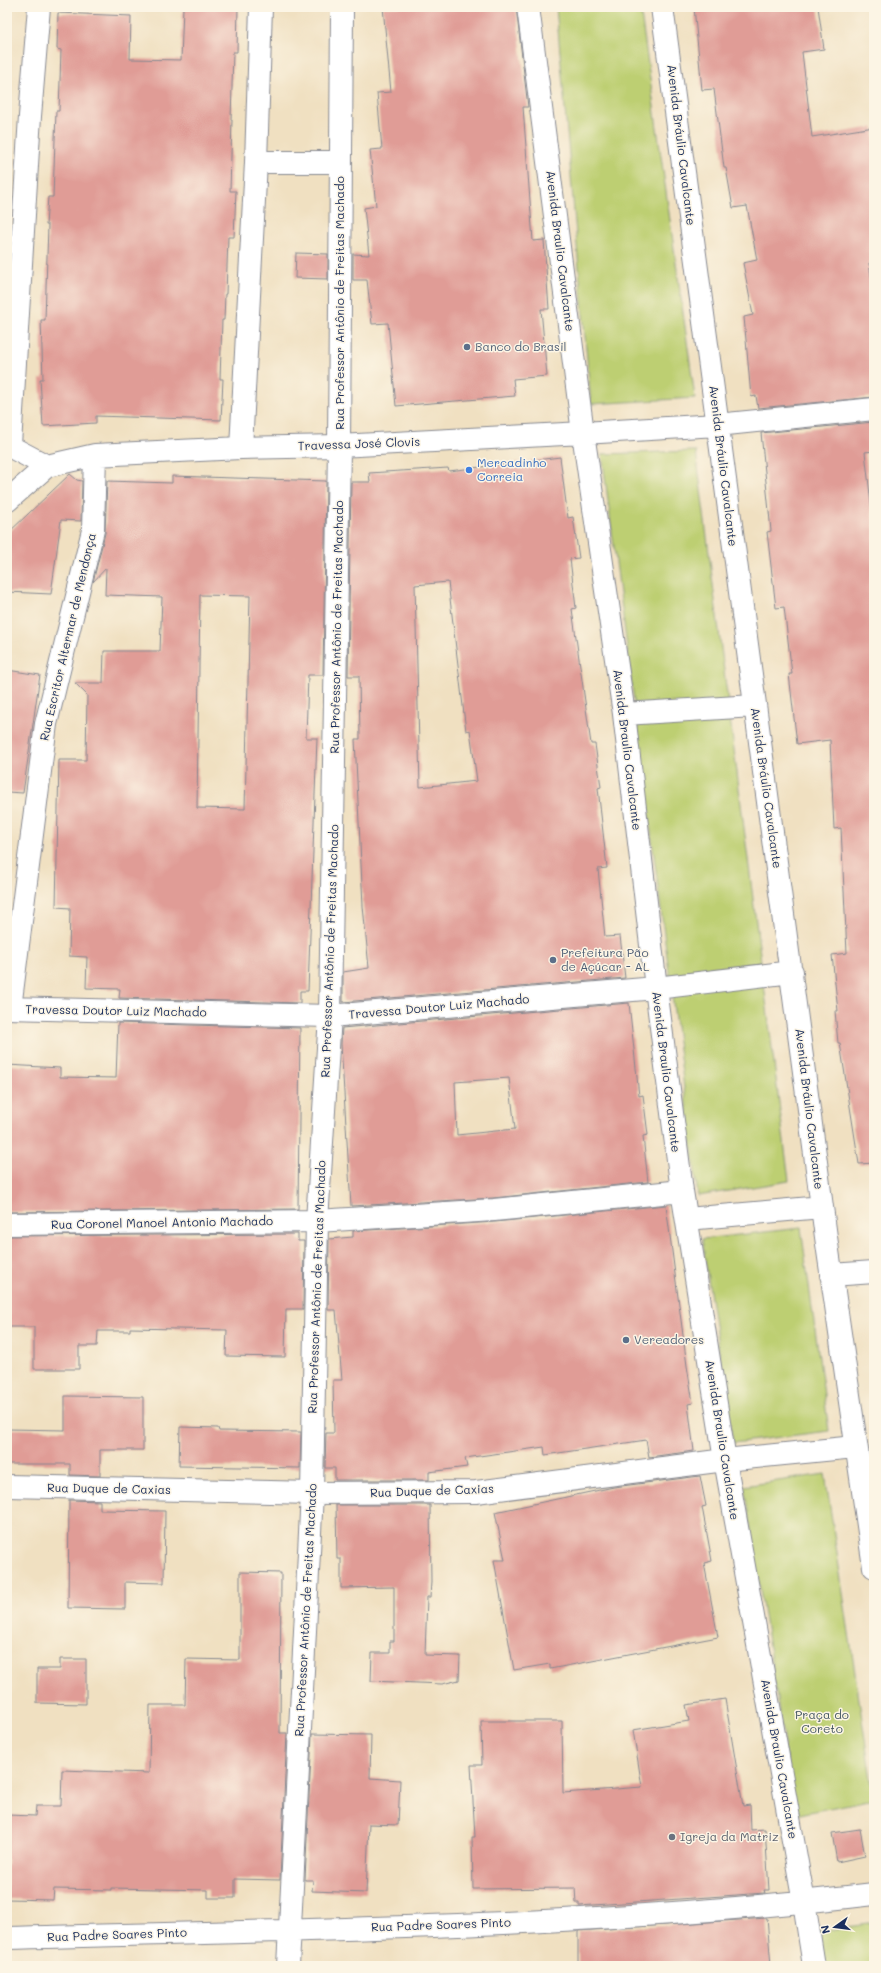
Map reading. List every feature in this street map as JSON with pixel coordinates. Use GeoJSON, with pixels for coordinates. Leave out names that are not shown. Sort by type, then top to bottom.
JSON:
{"type":"FeatureCollection","features":[{"type":"Feature","properties":{"kind":"street"},"geometry":{"type":"LineString","coordinates":[[7,501],[48,466],[8,445],[30,116],[39,7]]}},
{"type":"Feature","properties":{"kind":"street"},"geometry":{"type":"LineString","coordinates":[[241,448],[256,162],[261,7]]}},
{"type":"Feature","properties":{"kind":"street","name":"Rua Professor Antônio de Freitas Machado"},"geometry":{"type":"LineString","coordinates":[[288,1966],[312,1493],[317,1221],[330,1016],[339,446],[342,7]]}},
{"type":"Feature","properties":{"kind":"street","name":"Avenida Braulio Cavalcante"},"geometry":{"type":"LineString","coordinates":[[528,7],[583,433],[624,714],[656,988],[686,1219],[725,1460],[804,1902],[814,1966]]}},
{"type":"Feature","properties":{"kind":"street","name":"Avenida Bráulio Cavalcante"},"geometry":{"type":"LineString","coordinates":[[662,7],[754,706],[792,972],[831,1275],[855,1447],[874,1568]]}},
{"type":"Feature","properties":{"kind":"street"},"geometry":{"type":"LineString","coordinates":[[256,162],[340,162]]}},
{"type":"Feature","properties":{"kind":"street","name":"Travessa José Clovis"},"geometry":{"type":"LineString","coordinates":[[48,466],[95,455],[241,448],[339,446],[583,433],[717,425],[874,409]]}},
{"type":"Feature","properties":{"kind":"street","name":"Rua Escritor Altermar de Mendonça"},"geometry":{"type":"LineString","coordinates":[[9,1008],[46,724],[94,530],[95,455]]}},
{"type":"Feature","properties":{"kind":"street"},"geometry":{"type":"LineString","coordinates":[[624,714],[754,706]]}},
{"type":"Feature","properties":{"kind":"street","name":"Travessa Doutor Luiz Machado"},"geometry":{"type":"LineString","coordinates":[[9,1008],[330,1016],[656,988],[792,972]]}},
{"type":"Feature","properties":{"kind":"street","name":"Rua Coronel Manoel Antonio Machado"},"geometry":{"type":"LineString","coordinates":[[7,1224],[317,1221],[494,1210],[682,1191]]}},
{"type":"Feature","properties":{"kind":"street"},"geometry":{"type":"LineString","coordinates":[[686,1219],[822,1207]]}},
{"type":"Feature","properties":{"kind":"street"},"geometry":{"type":"LineString","coordinates":[[831,1275],[874,1272]]}},
{"type":"Feature","properties":{"kind":"street","name":"Rua Duque de Caxias"},"geometry":{"type":"LineString","coordinates":[[7,1486],[312,1493],[476,1492],[725,1460],[855,1447]]}},
{"type":"Feature","properties":{"kind":"street","name":"Rua Padre Soares Pinto"},"geometry":{"type":"LineString","coordinates":[[7,1938],[564,1921],[804,1902],[874,1894]]}},
{"type":"Feature","properties":{"kind":"green space"},"geometry":{"type":"Polygon","coordinates":[[[556,7],[640,7],[695,398],[591,404],[556,7]]]}},
{"type":"Feature","properties":{"kind":"green space"},"geometry":{"type":"Polygon","coordinates":[[[696,451],[789,1181],[698,1196],[602,454],[696,451]]]}},
{"type":"Feature","properties":{"kind":"green space"},"geometry":{"type":"Polygon","coordinates":[[[801,1228],[829,1431],[733,1443],[702,1239],[801,1228]]]}},
{"type":"Feature","properties":{"kind":"green space","name":"Praça do Coreto"},"geometry":{"type":"Polygon","coordinates":[[[825,1474],[874,1799],[795,1815],[744,1486],[825,1474]]]}},
{"type":"Feature","properties":{"kind":"green space"},"geometry":{"type":"Polygon","coordinates":[[[874,1923],[874,1966],[821,1966],[814,1932],[874,1923]]]}},
{"type":"Feature","properties":{"kind":"building"},"geometry":{"type":"Polygon","coordinates":[[[183,7],[238,7],[237,52],[233,52],[230,191],[236,191],[234,237],[228,237],[226,294],[224,320],[222,320],[220,379],[223,379],[221,420],[96,416],[96,423],[43,426],[40,379],[43,379],[41,320],[45,320],[48,225],[46,225],[48,197],[53,197],[56,111],[59,111],[61,50],[57,49],[58,13],[131,16],[130,59],[181,60],[183,7]]]}},
{"type":"Feature","properties":{"kind":"building"},"geometry":{"type":"Polygon","coordinates":[[[383,7],[516,7],[528,107],[523,107],[533,241],[544,240],[549,309],[541,309],[547,376],[513,379],[515,396],[396,406],[388,323],[372,324],[367,280],[353,280],[353,254],[369,255],[364,208],[376,206],[370,150],[382,149],[377,93],[391,92],[383,7]]]}},
{"type":"Feature","properties":{"kind":"building"},"geometry":{"type":"Polygon","coordinates":[[[694,7],[818,7],[824,49],[802,52],[812,137],[874,127],[874,262],[869,263],[874,294],[874,397],[758,408],[756,396],[751,397],[744,317],[753,315],[743,263],[757,260],[747,206],[733,208],[726,168],[724,168],[714,89],[702,90],[694,7]]]}},
{"type":"Feature","properties":{"kind":"building"},"geometry":{"type":"Polygon","coordinates":[[[296,253],[328,254],[328,279],[295,278],[296,253]]]}},
{"type":"Feature","properties":{"kind":"building"},"geometry":{"type":"Polygon","coordinates":[[[874,422],[874,451],[865,452],[874,529],[874,1163],[859,1164],[840,1043],[838,1043],[835,1011],[838,1011],[832,955],[847,953],[841,828],[834,829],[830,740],[797,744],[789,674],[792,674],[784,607],[776,608],[767,532],[771,531],[761,433],[874,422]]]}},
{"type":"Feature","properties":{"kind":"building"},"geometry":{"type":"Polygon","coordinates":[[[560,457],[568,518],[573,517],[579,558],[570,559],[576,608],[572,609],[591,744],[595,744],[601,787],[598,788],[607,868],[598,869],[605,937],[620,936],[625,978],[343,1002],[343,972],[369,968],[363,906],[355,739],[360,739],[359,676],[348,676],[351,482],[370,482],[369,473],[448,468],[449,471],[560,457]],[[448,582],[415,585],[420,787],[477,781],[470,730],[466,731],[448,582]]]}},
{"type":"Feature","properties":{"kind":"building"},"geometry":{"type":"Polygon","coordinates":[[[70,474],[77,480],[82,481],[81,521],[61,520],[51,594],[7,592],[7,534],[70,474]]]}},
{"type":"Feature","properties":{"kind":"building"},"geometry":{"type":"Polygon","coordinates":[[[172,476],[326,481],[323,675],[308,675],[306,738],[317,738],[308,991],[300,991],[300,1003],[119,998],[120,989],[86,988],[87,957],[69,956],[70,908],[56,907],[59,760],[86,760],[87,695],[75,683],[103,683],[104,651],[160,651],[162,597],[105,595],[106,568],[93,582],[105,533],[107,481],[172,483],[172,476]],[[200,595],[197,808],[245,809],[250,596],[200,595]]]}},
{"type":"Feature","properties":{"kind":"building"},"geometry":{"type":"Polygon","coordinates":[[[7,670],[40,675],[23,793],[7,792],[7,670]]]}},
{"type":"Feature","properties":{"kind":"building"},"geometry":{"type":"Polygon","coordinates":[[[629,1003],[639,1096],[643,1095],[648,1135],[643,1136],[648,1182],[493,1198],[351,1206],[341,1044],[342,1028],[629,1003]],[[509,1078],[455,1082],[457,1135],[515,1129],[509,1078]]]}},
{"type":"Feature","properties":{"kind":"building"},"geometry":{"type":"Polygon","coordinates":[[[118,1023],[300,1028],[298,1209],[7,1212],[7,1065],[60,1068],[60,1077],[116,1078],[118,1023]]]}},
{"type":"Feature","properties":{"kind":"building"},"geometry":{"type":"Polygon","coordinates":[[[666,1205],[693,1403],[688,1404],[694,1451],[649,1457],[646,1440],[545,1455],[544,1447],[465,1458],[467,1467],[429,1472],[429,1480],[335,1480],[335,1468],[325,1468],[326,1433],[334,1433],[333,1380],[342,1380],[336,1310],[328,1310],[329,1239],[353,1237],[353,1231],[495,1222],[666,1205]]]}},
{"type":"Feature","properties":{"kind":"building"},"geometry":{"type":"Polygon","coordinates":[[[298,1234],[298,1241],[304,1241],[303,1309],[286,1309],[285,1357],[226,1356],[227,1330],[130,1328],[130,1331],[98,1331],[97,1346],[79,1346],[79,1369],[34,1369],[34,1327],[7,1327],[7,1236],[298,1234]]]}},
{"type":"Feature","properties":{"kind":"building"},"geometry":{"type":"Polygon","coordinates":[[[65,1396],[143,1397],[143,1450],[100,1450],[100,1476],[70,1475],[70,1464],[7,1464],[8,1429],[65,1430],[65,1396]]]}},
{"type":"Feature","properties":{"kind":"building"},"geometry":{"type":"Polygon","coordinates":[[[180,1427],[218,1428],[219,1431],[301,1432],[300,1468],[179,1466],[180,1427]]]}},
{"type":"Feature","properties":{"kind":"building"},"geometry":{"type":"Polygon","coordinates":[[[700,1476],[706,1506],[702,1507],[712,1561],[704,1563],[718,1637],[550,1669],[550,1664],[514,1670],[494,1560],[505,1560],[495,1512],[614,1487],[700,1476]]]}},
{"type":"Feature","properties":{"kind":"building"},"geometry":{"type":"Polygon","coordinates":[[[69,1500],[100,1501],[100,1510],[165,1511],[164,1583],[125,1582],[125,1609],[68,1608],[69,1500]]]}},
{"type":"Feature","properties":{"kind":"building"},"geometry":{"type":"Polygon","coordinates":[[[336,1505],[430,1505],[431,1582],[430,1597],[427,1597],[425,1655],[460,1656],[459,1680],[442,1684],[371,1681],[372,1653],[390,1653],[390,1641],[394,1641],[394,1587],[341,1588],[341,1559],[337,1559],[336,1505]]]}},
{"type":"Feature","properties":{"kind":"building"},"geometry":{"type":"Polygon","coordinates":[[[240,1572],[281,1573],[280,1733],[287,1733],[280,1880],[235,1879],[235,1898],[208,1898],[208,1890],[111,1888],[111,1890],[54,1889],[53,1900],[7,1899],[7,1815],[35,1816],[36,1806],[61,1806],[62,1770],[149,1773],[150,1705],[185,1705],[186,1659],[240,1660],[240,1572]]]}},
{"type":"Feature","properties":{"kind":"building"},"geometry":{"type":"Polygon","coordinates":[[[60,1659],[86,1659],[86,1704],[37,1703],[37,1669],[60,1669],[60,1659]]]}},
{"type":"Feature","properties":{"kind":"building"},"geometry":{"type":"Polygon","coordinates":[[[725,1699],[743,1806],[750,1805],[751,1830],[765,1829],[769,1890],[764,1890],[765,1893],[579,1906],[579,1903],[576,1903],[575,1888],[473,1889],[472,1837],[475,1837],[471,1765],[482,1765],[481,1721],[562,1721],[563,1793],[642,1787],[633,1730],[689,1721],[686,1705],[725,1699]]]}},
{"type":"Feature","properties":{"kind":"building"},"geometry":{"type":"Polygon","coordinates":[[[312,1734],[371,1735],[370,1778],[400,1780],[398,1825],[369,1824],[366,1893],[312,1891],[313,1880],[305,1880],[312,1734]]]}},
{"type":"Feature","properties":{"kind":"building"},"geometry":{"type":"Polygon","coordinates":[[[860,1829],[865,1856],[837,1862],[832,1833],[860,1829]]]}},
{"type":"Feature","properties":{"kind":"building"},"geometry":{"type":"Polygon","coordinates":[[[767,1918],[771,1966],[578,1966],[578,1931],[767,1918]]]}},
{"type":"Feature","properties":{"kind":"place","name":"Banco do Brasil"},"geometry":{"type":"Point","coordinates":[467,347]}},
{"type":"Feature","properties":{"kind":"place","name":"Mercadinho Correia"},"geometry":{"type":"Point","coordinates":[469,470]}},
{"type":"Feature","properties":{"kind":"place","name":"Prefeitura Pão de Açúcar - AL"},"geometry":{"type":"Point","coordinates":[553,960]}},
{"type":"Feature","properties":{"kind":"place","name":"Vereadores"},"geometry":{"type":"Point","coordinates":[626,1340]}},
{"type":"Feature","properties":{"kind":"place","name":"Igreja da Matriz"},"geometry":{"type":"Point","coordinates":[672,1837]}}]}
